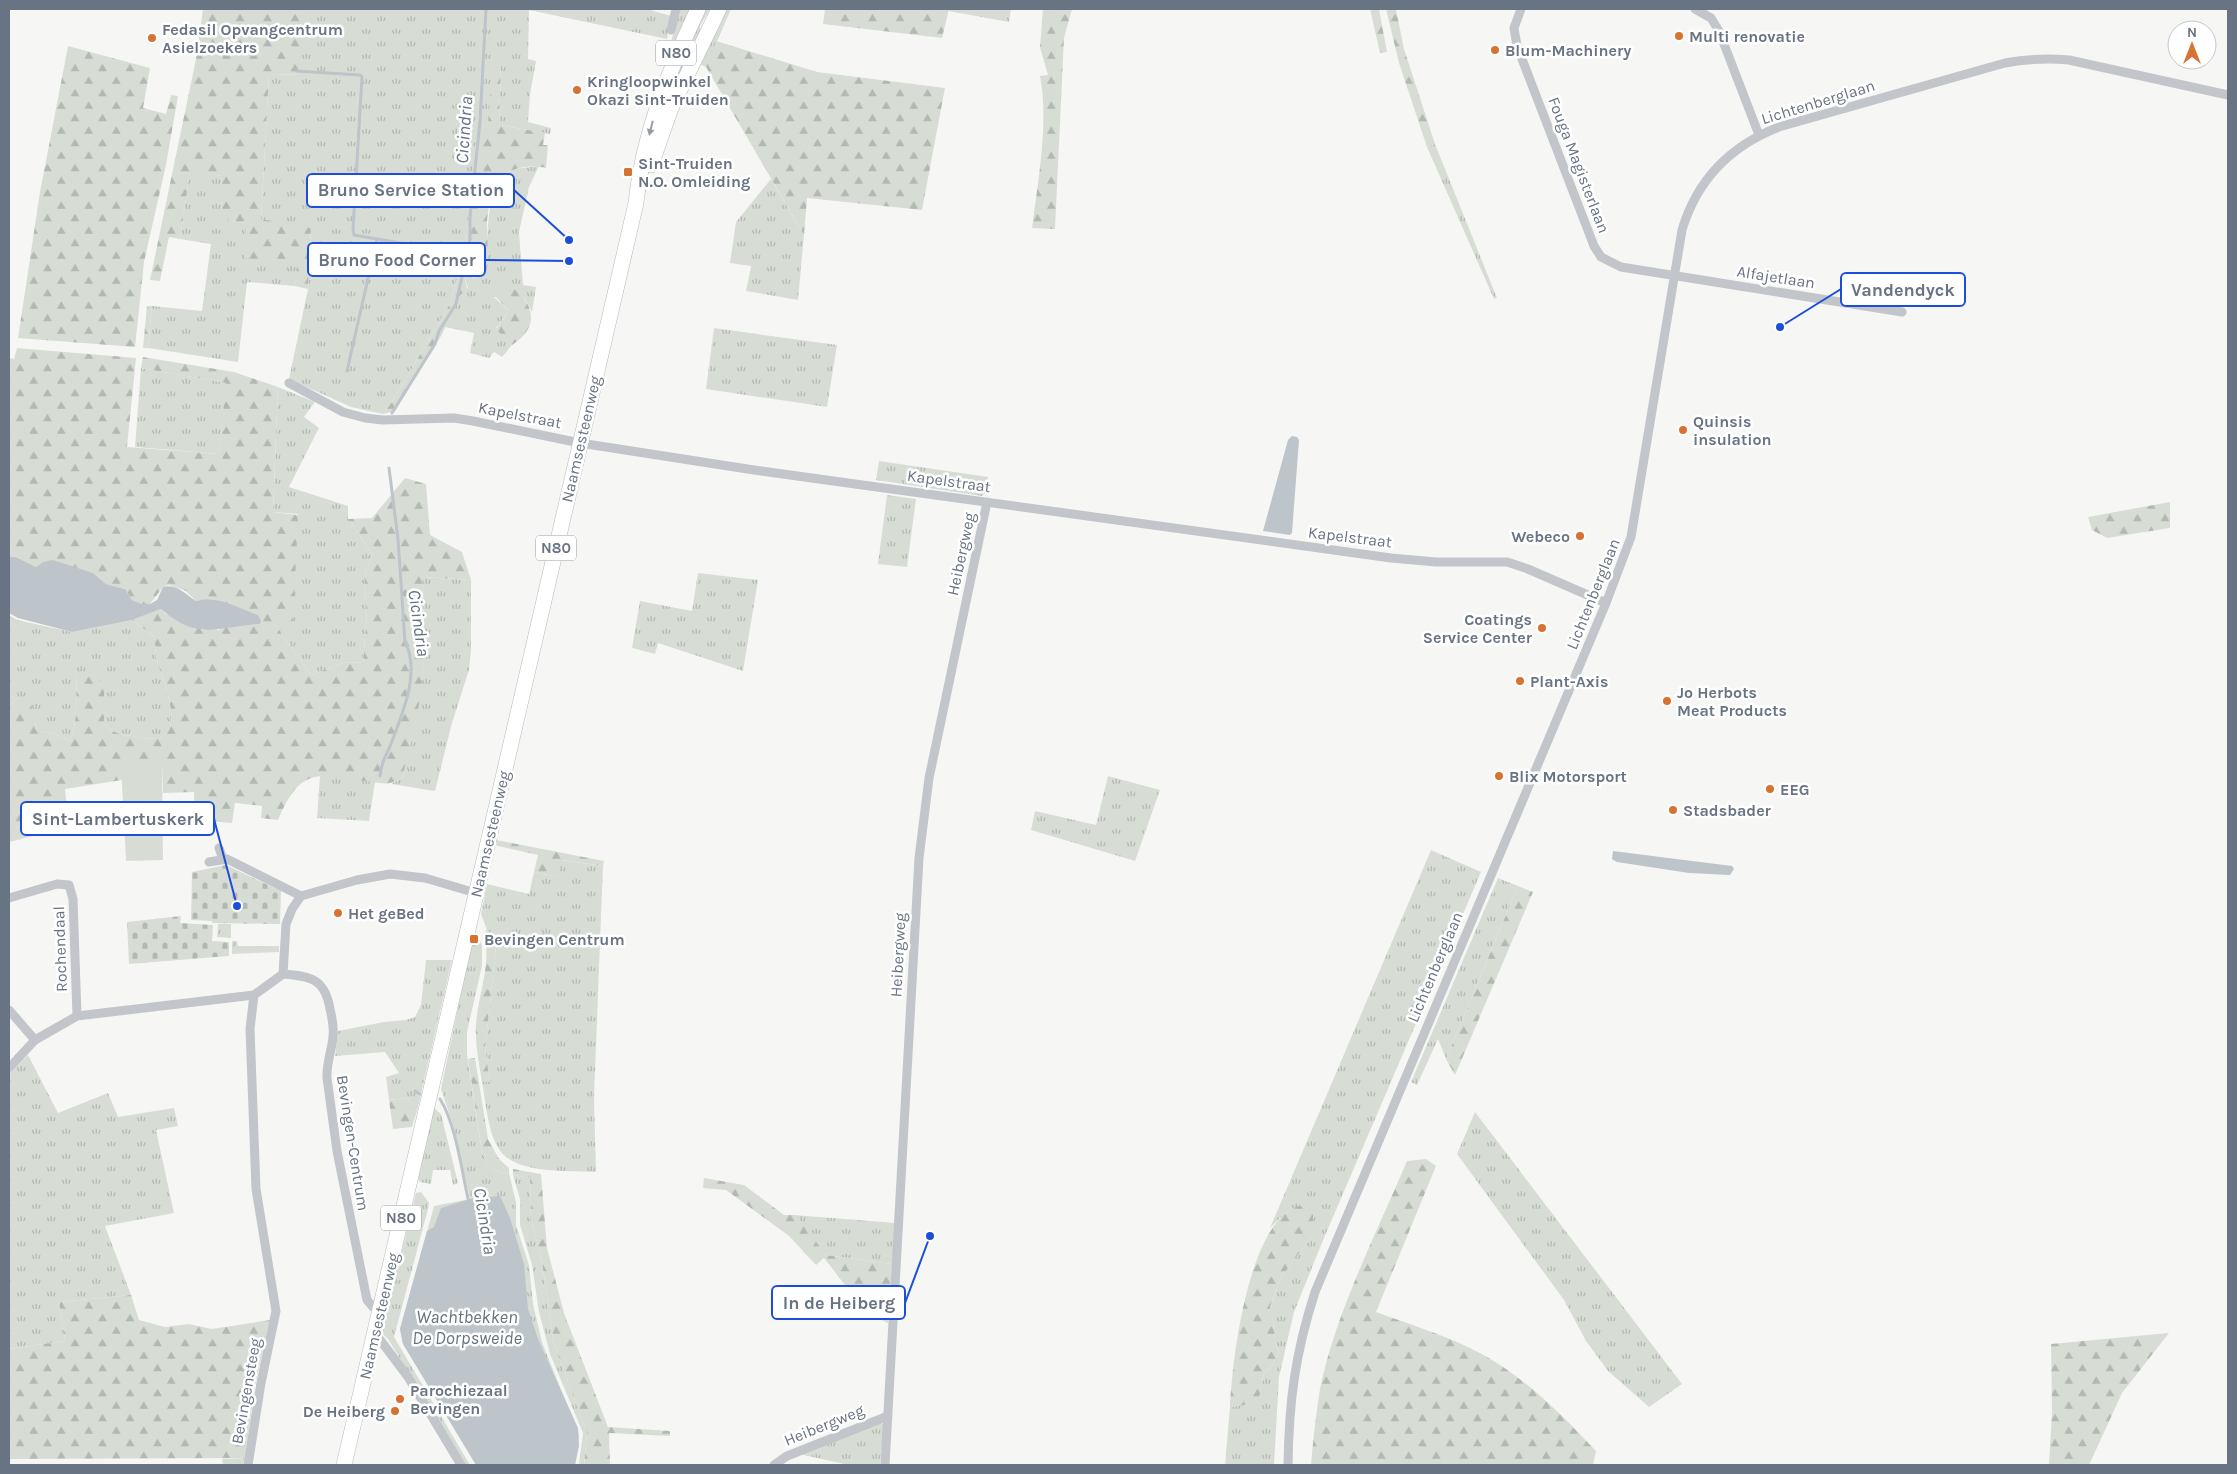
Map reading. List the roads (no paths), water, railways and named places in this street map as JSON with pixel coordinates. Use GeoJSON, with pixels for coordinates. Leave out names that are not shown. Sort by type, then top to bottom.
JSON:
{"type":"FeatureCollection","features":[{"type":"Feature","properties":{"kind":"main road","name":"Naamsesteenweg"},"geometry":{"type":"LineString","coordinates":[[344,1465],[636,203],[639,178],[659,100],[674,58],[698,9]]}},
{"type":"Feature","properties":{"kind":"main road","name":"Naamsesteenweg"},"geometry":{"type":"LineString","coordinates":[[636,203],[672,108],[716,11]]}},
{"type":"Feature","properties":{"kind":"street"},"geometry":{"type":"LineString","coordinates":[[671,30],[676,9]]}},
{"type":"Feature","properties":{"kind":"street","name":"Fouga Magisterlaan"},"geometry":{"type":"LineString","coordinates":[[1520,9],[1514,28],[1514,38],[1597,252],[1601,257],[1621,267],[1675,276]]}},
{"type":"Feature","properties":{"kind":"street"},"geometry":{"type":"LineString","coordinates":[[1695,9],[1707,15],[1719,31],[1759,135]]}},
{"type":"Feature","properties":{"kind":"street","name":"Lichtenberglaan"},"geometry":{"type":"LineString","coordinates":[[1288,1465],[1290,1395],[1296,1359],[1315,1292],[1606,603],[1631,537],[1682,230],[1688,211],[1697,194],[1719,164],[1739,146],[1759,135],[1987,68],[2027,59],[2049,58],[2069,60],[2228,95]]}},
{"type":"Feature","properties":{"kind":"street","name":"Alfajetlaan"},"geometry":{"type":"LineString","coordinates":[[1675,276],[1902,312]]}},
{"type":"Feature","properties":{"kind":"street","name":"Kapelstraat"},"geometry":{"type":"LineString","coordinates":[[289,383],[343,412],[365,418],[383,420],[454,418],[580,443],[1391,558],[1436,562],[1507,562],[1528,569],[1606,603]]}},
{"type":"Feature","properties":{"kind":"street","name":"Heibergweg"},"geometry":{"type":"LineString","coordinates":[[885,1465],[920,850],[929,778],[987,502]]}},
{"type":"Feature","properties":{"kind":"street"},"geometry":{"type":"LineString","coordinates":[[219,848],[223,859]]}},
{"type":"Feature","properties":{"kind":"street"},"geometry":{"type":"LineString","coordinates":[[209,862],[223,859],[231,860],[301,896]]}},
{"type":"Feature","properties":{"kind":"street"},"geometry":{"type":"LineString","coordinates":[[9,1068],[35,1040],[77,1016],[254,995],[283,974],[286,924],[292,909],[301,896],[357,880],[390,874],[425,878],[476,893]]}},
{"type":"Feature","properties":{"kind":"street","name":"Rochendaal"},"geometry":{"type":"LineString","coordinates":[[9,898],[57,884],[69,885],[73,899],[77,1016]]}},
{"type":"Feature","properties":{"kind":"street","name":"Bevingen-Centrum"},"geometry":{"type":"LineString","coordinates":[[283,974],[313,978],[322,985],[328,998],[333,1034],[327,1078],[337,1151],[367,1300],[373,1307],[380,1310]]}},
{"type":"Feature","properties":{"kind":"street","name":"Bevingensteeg"},"geometry":{"type":"LineString","coordinates":[[248,1465],[260,1383],[274,1322],[276,1303],[256,1189],[250,1029],[254,995]]}},
{"type":"Feature","properties":{"kind":"street"},"geometry":{"type":"LineString","coordinates":[[9,1010],[35,1040]]}},
{"type":"Feature","properties":{"kind":"street"},"geometry":{"type":"LineString","coordinates":[[375,1333],[408,1377],[461,1465]]}},
{"type":"Feature","properties":{"kind":"street","name":"Heibergweg"},"geometry":{"type":"LineString","coordinates":[[774,1465],[787,1456],[888,1416]]}},
{"type":"Feature","properties":{"kind":"water"},"geometry":{"type":"Polygon","coordinates":[[[1292,436],[1297,437],[1299,440],[1292,533],[1290,535],[1263,531],[1288,440],[1292,436]]]}},
{"type":"Feature","properties":{"kind":"water"},"geometry":{"type":"Polygon","coordinates":[[[9,557],[16,557],[36,567],[43,562],[53,560],[93,573],[106,584],[125,589],[132,600],[142,604],[150,604],[157,600],[163,587],[168,586],[181,590],[196,601],[212,600],[228,603],[258,615],[261,621],[260,624],[208,630],[197,629],[174,619],[161,609],[132,620],[72,632],[18,618],[9,613],[9,557]]]}},
{"type":"Feature","properties":{"kind":"water"},"geometry":{"type":"Polygon","coordinates":[[[1613,851],[1732,866],[1734,869],[1730,875],[1689,873],[1617,862],[1612,859],[1613,851]]]}},
{"type":"Feature","properties":{"kind":"water","name":"Wachtbekken De Dorpsweide"},"geometry":{"type":"Polygon","coordinates":[[[500,1196],[510,1218],[524,1264],[528,1309],[538,1339],[578,1428],[579,1446],[575,1465],[476,1465],[403,1344],[400,1329],[427,1231],[434,1227],[441,1208],[470,1199],[500,1196]]]}},
{"type":"Feature","properties":{"kind":"waterway","name":"Cicindria"},"geometry":{"type":"LineString","coordinates":[[392,413],[435,344],[439,331],[456,304],[470,240],[470,217],[480,122],[486,9]]}},
{"type":"Feature","properties":{"kind":"waterway"},"geometry":{"type":"LineString","coordinates":[[296,71],[360,75],[362,77],[354,235],[430,248],[464,263]]}},
{"type":"Feature","properties":{"kind":"waterway"},"geometry":{"type":"LineString","coordinates":[[347,371],[377,239]]}},
{"type":"Feature","properties":{"kind":"waterway","name":"Cicindria"},"geometry":{"type":"LineString","coordinates":[[380,776],[404,707],[411,680],[409,654],[405,642],[398,539],[389,468]]}},
{"type":"Feature","properties":{"kind":"waterway","name":"Cicindria"},"geometry":{"type":"LineString","coordinates":[[415,1091],[420,1094]]}},
{"type":"Feature","properties":{"kind":"waterway","name":"Cicindria"},"geometry":{"type":"LineString","coordinates":[[440,1099],[446,1109],[458,1149],[469,1203]]}},
{"type":"Feature","properties":{"kind":"place","name":"Multi renovatie"},"geometry":{"type":"Point","coordinates":[1679,36]}},
{"type":"Feature","properties":{"kind":"place","name":"Fedasil Opvangcentrum Asielzoekers"},"geometry":{"type":"Point","coordinates":[152,38]}},
{"type":"Feature","properties":{"kind":"place","name":"Blum-Machinery"},"geometry":{"type":"Point","coordinates":[1495,50]}},
{"type":"Feature","properties":{"kind":"place","name":"Kringloopwinkel Okazi Sint-Truiden"},"geometry":{"type":"Point","coordinates":[577,90]}},
{"type":"Feature","properties":{"kind":"place","name":"Sint-Truiden N.O. Omleiding"},"geometry":{"type":"Point","coordinates":[628,172]}},
{"type":"Feature","properties":{"kind":"place","name":"Bruno Service Station"},"geometry":{"type":"Point","coordinates":[569,240]}},
{"type":"Feature","properties":{"kind":"place","name":"Bruno Food Corner"},"geometry":{"type":"Point","coordinates":[569,261]}},
{"type":"Feature","properties":{"kind":"place","name":"Vandendyck"},"geometry":{"type":"Point","coordinates":[1780,327]}},
{"type":"Feature","properties":{"kind":"place","name":"Quinsis insulation"},"geometry":{"type":"Point","coordinates":[1683,430]}},
{"type":"Feature","properties":{"kind":"place","name":"Webeco"},"geometry":{"type":"Point","coordinates":[1580,536]}},
{"type":"Feature","properties":{"kind":"place","name":"Coatings Service Center"},"geometry":{"type":"Point","coordinates":[1542,628]}},
{"type":"Feature","properties":{"kind":"place","name":"Plant-Axis"},"geometry":{"type":"Point","coordinates":[1520,681]}},
{"type":"Feature","properties":{"kind":"place","name":"Jo Herbots Meat Products"},"geometry":{"type":"Point","coordinates":[1667,701]}},
{"type":"Feature","properties":{"kind":"place","name":"Blix Motorsport"},"geometry":{"type":"Point","coordinates":[1499,776]}},
{"type":"Feature","properties":{"kind":"place","name":"EEG"},"geometry":{"type":"Point","coordinates":[1770,789]}},
{"type":"Feature","properties":{"kind":"place","name":"Stadsbader"},"geometry":{"type":"Point","coordinates":[1673,810]}},
{"type":"Feature","properties":{"kind":"place","name":"Sint-Lambertuskerk"},"geometry":{"type":"Point","coordinates":[237,906]}},
{"type":"Feature","properties":{"kind":"place","name":"Het geBed"},"geometry":{"type":"Point","coordinates":[338,913]}},
{"type":"Feature","properties":{"kind":"place","name":"Bevingen Centrum"},"geometry":{"type":"Point","coordinates":[474,939]}},
{"type":"Feature","properties":{"kind":"place","name":"In de Heiberg"},"geometry":{"type":"Point","coordinates":[930,1236]}},
{"type":"Feature","properties":{"kind":"place","name":"Parochiezaal Bevingen"},"geometry":{"type":"Point","coordinates":[400,1399]}},
{"type":"Feature","properties":{"kind":"place","name":"De Heiberg"},"geometry":{"type":"Point","coordinates":[395,1411]}}]}
